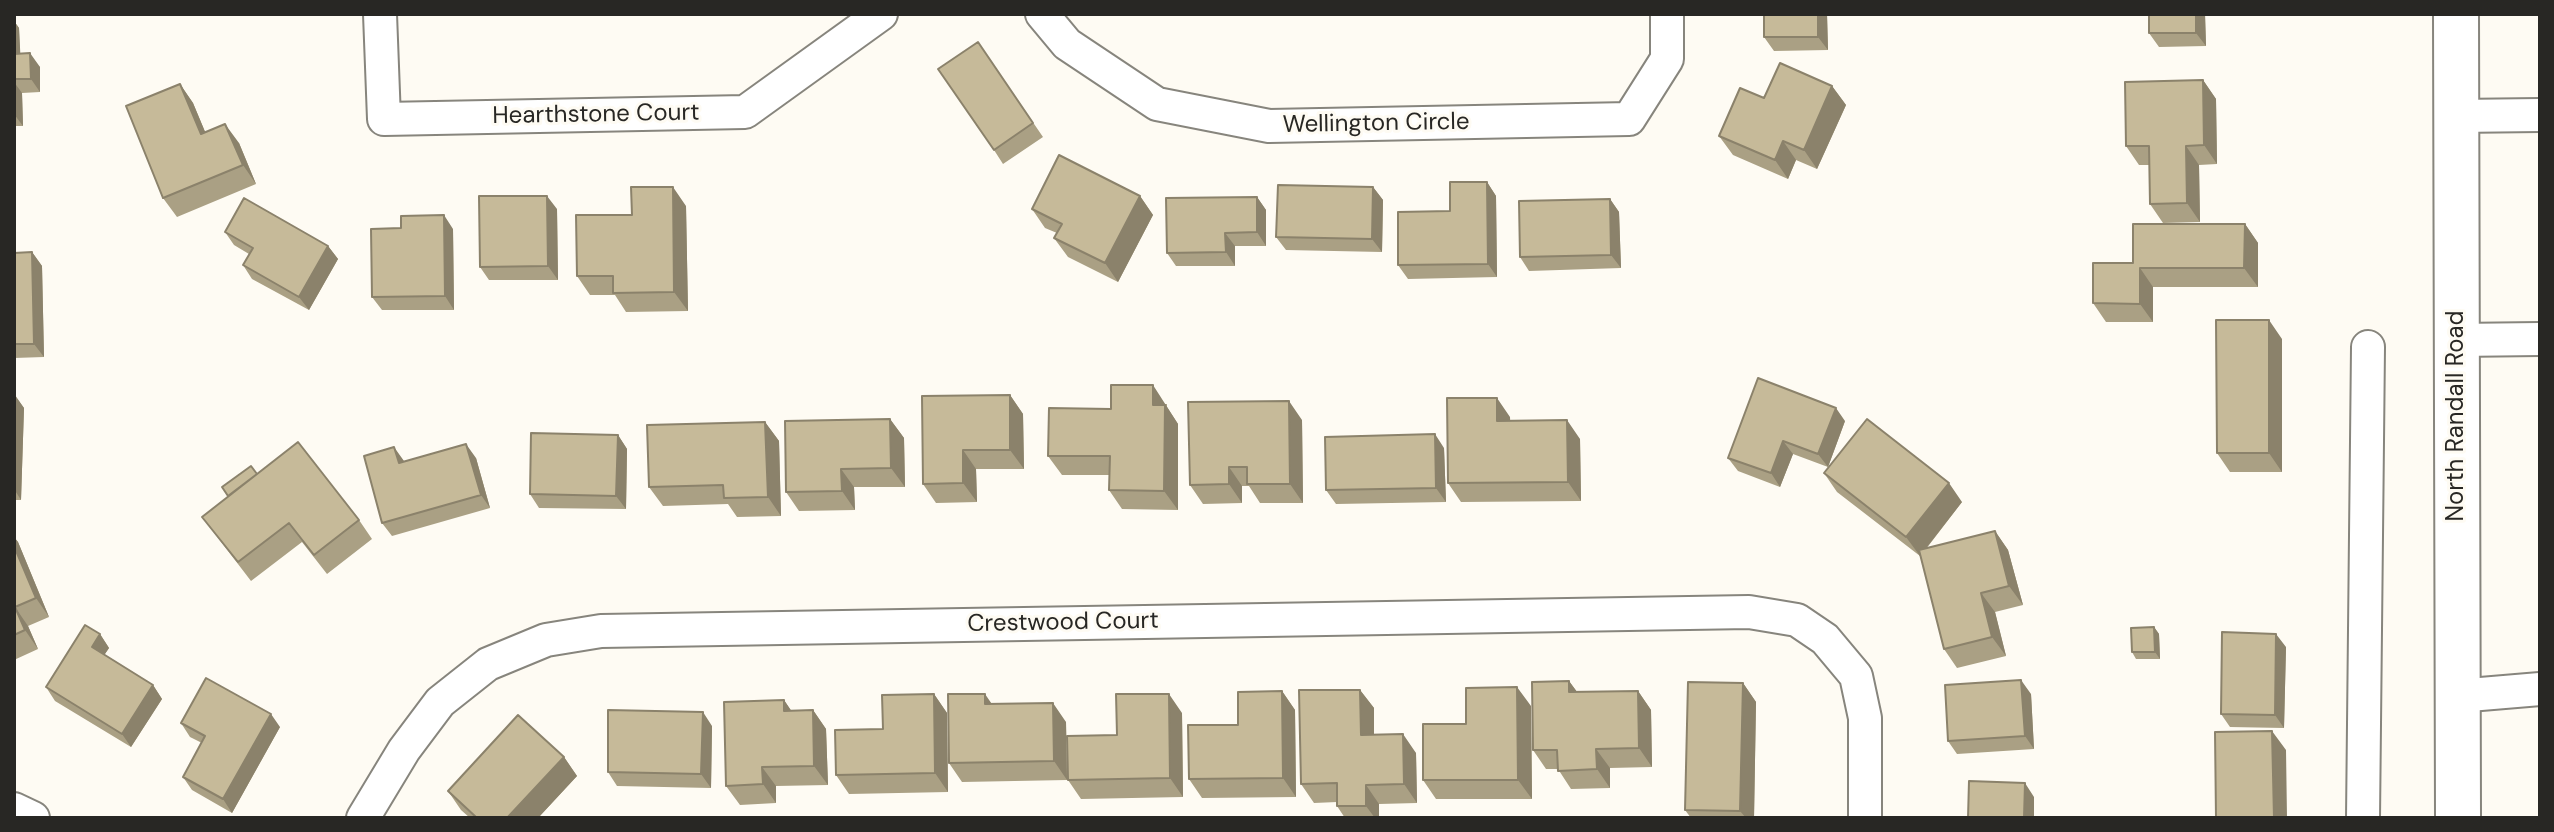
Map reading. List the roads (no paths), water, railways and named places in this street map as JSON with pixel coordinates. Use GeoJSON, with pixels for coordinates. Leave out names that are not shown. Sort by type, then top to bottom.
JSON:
{"type":"FeatureCollection","features":[{"type":"Feature","properties":{"kind":"main road","name":"North Randall Road"},"geometry":{"type":"LineString","coordinates":[[2456,14],[2458,818]]}},
{"type":"Feature","properties":{"kind":"street","name":"Hearthstone Court"},"geometry":{"type":"LineString","coordinates":[[380,14],[384,119],[745,112],[881,14]]}},
{"type":"Feature","properties":{"kind":"street","name":"Wellington Circle"},"geometry":{"type":"LineString","coordinates":[[1042,14],[1067,44],[1157,104],[1269,126],[1629,119],[1667,59],[1667,14]]}},
{"type":"Feature","properties":{"kind":"street"},"geometry":{"type":"LineString","coordinates":[[2456,116],[2540,115]]}},
{"type":"Feature","properties":{"kind":"street"},"geometry":{"type":"LineString","coordinates":[[2456,340],[2540,339]]}},
{"type":"Feature","properties":{"kind":"street"},"geometry":{"type":"LineString","coordinates":[[2363,818],[2368,347]]}},
{"type":"Feature","properties":{"kind":"street","name":"Crestwood Court"},"geometry":{"type":"LineString","coordinates":[[363,818],[404,750],[440,702],[488,664],[546,640],[601,631],[1749,612],[1797,620],[1833,647],[1856,676],[1865,718],[1865,818]]}},
{"type":"Feature","properties":{"kind":"street"},"geometry":{"type":"LineString","coordinates":[[2457,696],[2540,689]]}},
{"type":"Feature","properties":{"kind":"street"},"geometry":{"type":"LineString","coordinates":[[14,809],[33,818]]}}]}
